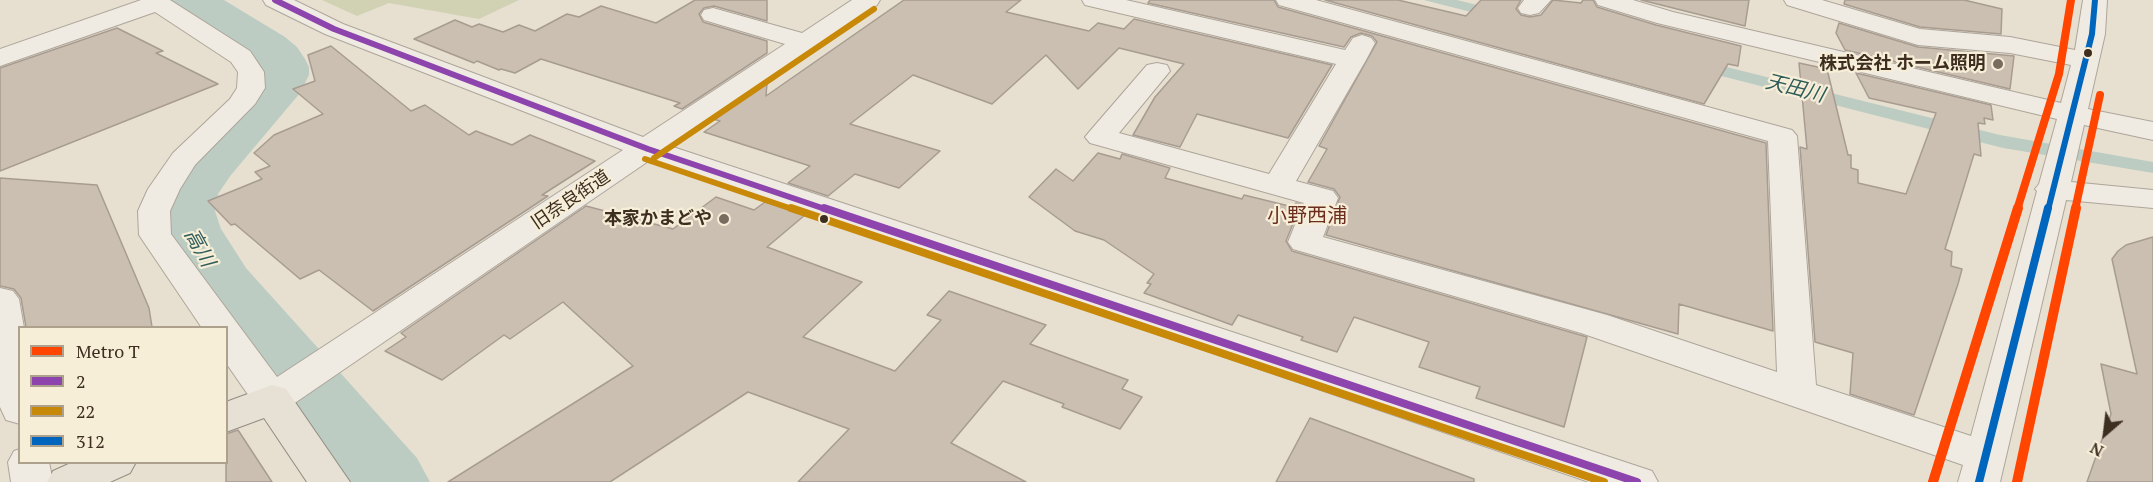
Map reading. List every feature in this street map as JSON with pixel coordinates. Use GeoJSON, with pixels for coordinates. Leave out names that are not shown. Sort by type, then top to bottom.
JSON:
{"type":"FeatureCollection","features":[{"type":"Feature","properties":{"kind":"main road"},"geometry":{"type":"LineString","coordinates":[[228,417],[280,394],[329,482]]}},
{"type":"Feature","properties":{"kind":"main road"},"geometry":{"type":"LineString","coordinates":[[68,482],[111,464]]}},
{"type":"Feature","properties":{"kind":"street"},"geometry":{"type":"LineString","coordinates":[[275,0],[334,30],[648,149],[1637,482]]}},
{"type":"Feature","properties":{"kind":"street","name":"旧奈良街道"},"geometry":{"type":"LineString","coordinates":[[280,394],[868,0]]}},
{"type":"Feature","properties":{"kind":"street"},"geometry":{"type":"LineString","coordinates":[[1094,0],[1353,60]]}},
{"type":"Feature","properties":{"kind":"street"},"geometry":{"type":"LineString","coordinates":[[1186,21],[1204,0]]}},
{"type":"Feature","properties":{"kind":"street"},"geometry":{"type":"LineString","coordinates":[[1288,0],[1782,136],[1797,393]]}},
{"type":"Feature","properties":{"kind":"street"},"geometry":{"type":"LineString","coordinates":[[1608,0],[2062,151],[2153,199]]}},
{"type":"Feature","properties":{"kind":"street"},"geometry":{"type":"LineString","coordinates":[[1796,0],[1918,37],[2010,45],[2086,60]]}},
{"type":"Feature","properties":{"kind":"street"},"geometry":{"type":"LineString","coordinates":[[1156,71],[1100,137],[1322,198],[1305,242],[1593,324],[1797,393],[1982,469],[2086,60],[2092,34],[2095,0]]}},
{"type":"Feature","properties":{"kind":"street"},"geometry":{"type":"LineString","coordinates":[[0,58],[155,2],[241,57],[251,72],[252,88],[241,104],[184,159],[164,189],[154,211],[155,235],[220,326]]}},
{"type":"Feature","properties":{"kind":"street"},"geometry":{"type":"LineString","coordinates":[[713,15],[806,42]]}},
{"type":"Feature","properties":{"kind":"street"},"geometry":{"type":"LineString","coordinates":[[1277,187],[1374,23]]}},
{"type":"Feature","properties":{"kind":"street"},"geometry":{"type":"LineString","coordinates":[[2062,151],[2153,131]]}},
{"type":"Feature","properties":{"kind":"street"},"geometry":{"type":"LineString","coordinates":[[1,299],[18,398]]}},
{"type":"Feature","properties":{"kind":"street"},"geometry":{"type":"LineString","coordinates":[[228,337],[280,394]]}},
{"type":"Feature","properties":{"kind":"street"},"geometry":{"type":"LineString","coordinates":[[28,464],[32,482]]}},
{"type":"Feature","properties":{"kind":"green space"},"geometry":{"type":"Polygon","coordinates":[[[322,0],[519,0],[479,19],[389,3],[357,16],[322,0]]]}},
{"type":"Feature","properties":{"kind":"water","name":"天田川"},"geometry":{"type":"Polygon","coordinates":[[[1424,0],[1457,0],[2000,135],[2153,162],[2153,173],[2003,148],[1424,0]]]}},
{"type":"Feature","properties":{"kind":"building"},"geometry":{"type":"Polygon","coordinates":[[[695,0],[767,0],[767,21],[714,6],[704,8],[699,14],[703,22],[767,41],[767,53],[682,109],[674,106],[680,103],[541,59],[515,73],[499,70],[477,61],[474,63],[414,39],[455,20],[472,27],[479,24],[503,32],[519,25],[535,31],[567,14],[579,17],[601,6],[656,23],[695,0]]]}},
{"type":"Feature","properties":{"kind":"building"},"geometry":{"type":"Polygon","coordinates":[[[904,0],[1021,0],[1006,12],[1089,31],[1098,23],[1124,29],[1134,19],[1332,65],[1288,138],[1197,114],[1180,147],[1133,135],[1155,97],[1184,64],[1119,48],[1078,89],[1046,55],[992,104],[913,75],[850,124],[940,151],[899,188],[855,174],[828,196],[788,183],[810,166],[704,132],[720,121],[713,119],[767,83],[766,96],[904,0]]]}},
{"type":"Feature","properties":{"kind":"building"},"geometry":{"type":"Polygon","coordinates":[[[1150,0],[1274,0],[1278,7],[1766,143],[1773,331],[1679,304],[1678,334],[1326,235],[1340,197],[1334,189],[1308,182],[1327,149],[1319,146],[1377,42],[1372,36],[1361,33],[1351,37],[1344,47],[1148,3],[1150,0]]]}},
{"type":"Feature","properties":{"kind":"building"},"geometry":{"type":"Polygon","coordinates":[[[1325,0],[1398,0],[1466,16],[1481,0],[1521,0],[1516,9],[1521,15],[1530,17],[1541,15],[1553,0],[1581,3],[1583,0],[1593,0],[1597,7],[1656,25],[1741,46],[1738,66],[1728,64],[1704,104],[1325,0]]]}},
{"type":"Feature","properties":{"kind":"building"},"geometry":{"type":"Polygon","coordinates":[[[1641,0],[1749,0],[1745,26],[1641,0]]]}},
{"type":"Feature","properties":{"kind":"building"},"geometry":{"type":"Polygon","coordinates":[[[1845,0],[1964,0],[2002,9],[2001,34],[1920,27],[1844,4],[1845,0]]]}},
{"type":"Feature","properties":{"kind":"building"},"geometry":{"type":"Polygon","coordinates":[[[1839,23],[1918,47],[2014,56],[2010,89],[1845,50],[1836,33],[1839,23]]]}},
{"type":"Feature","properties":{"kind":"building"},"geometry":{"type":"Polygon","coordinates":[[[117,28],[163,51],[156,53],[218,84],[0,171],[0,68],[117,28]]]}},
{"type":"Feature","properties":{"kind":"building"},"geometry":{"type":"Polygon","coordinates":[[[331,46],[411,111],[425,105],[469,135],[476,131],[512,145],[530,135],[595,161],[542,195],[548,196],[373,311],[319,270],[300,279],[235,224],[231,225],[208,201],[262,179],[255,172],[270,166],[254,153],[274,135],[323,114],[293,89],[315,81],[308,55],[331,46]]]}},
{"type":"Feature","properties":{"kind":"building"},"geometry":{"type":"Polygon","coordinates":[[[1799,63],[1827,69],[1848,155],[1851,155],[1851,168],[1858,170],[1858,183],[1906,194],[1936,113],[1869,98],[1856,73],[1991,105],[1993,120],[1984,118],[1985,124],[1978,123],[1981,156],[1974,154],[1945,249],[1952,252],[1951,266],[1962,269],[1914,415],[1850,394],[1853,353],[1815,342],[1800,147],[1807,149],[1799,63]]]}},
{"type":"Feature","properties":{"kind":"building"},"geometry":{"type":"Polygon","coordinates":[[[1098,153],[1120,159],[1122,154],[1170,168],[1165,178],[1242,199],[1244,195],[1293,207],[1296,203],[1301,204],[1286,241],[1292,251],[1587,337],[1564,427],[1476,398],[1480,387],[1419,367],[1429,342],[1354,317],[1337,352],[1301,340],[1303,337],[1238,315],[1232,325],[1144,293],[1151,284],[1147,283],[1154,274],[1104,240],[1075,231],[1029,197],[1056,169],[1073,181],[1098,153]]]}},
{"type":"Feature","properties":{"kind":"building"},"geometry":{"type":"Polygon","coordinates":[[[0,178],[97,185],[149,308],[152,326],[26,326],[21,298],[14,289],[0,286],[0,178]]]}},
{"type":"Feature","properties":{"kind":"building"},"geometry":{"type":"Polygon","coordinates":[[[716,197],[754,210],[765,202],[805,215],[767,247],[862,282],[803,337],[895,371],[941,320],[927,315],[949,291],[1046,325],[1030,344],[1128,380],[1122,389],[1142,397],[1120,429],[1062,407],[1064,404],[1003,381],[951,443],[1026,482],[798,482],[849,429],[748,392],[610,482],[448,482],[633,366],[563,302],[510,339],[504,335],[442,380],[385,351],[406,337],[401,333],[586,206],[673,229],[716,197]]]}},
{"type":"Feature","properties":{"kind":"building"},"geometry":{"type":"Polygon","coordinates":[[[2153,237],[2153,482],[2087,482],[2111,414],[2101,364],[2137,374],[2112,259],[2126,245],[2153,237]]]}},
{"type":"Feature","properties":{"kind":"building"},"geometry":{"type":"Polygon","coordinates":[[[1310,418],[1474,479],[1474,482],[1276,482],[1310,418]]]}},
{"type":"Feature","properties":{"kind":"building"},"geometry":{"type":"Polygon","coordinates":[[[238,430],[272,482],[226,482],[228,433],[238,430]]]}},
{"type":"Feature","properties":{"kind":"waterway","name":"高川"},"geometry":{"type":"LineString","coordinates":[[188,0],[266,49],[277,59],[281,67],[281,75],[271,93],[208,162],[185,194],[182,211],[187,229],[220,284],[386,482]]}},
{"type":"Feature","properties":{"kind":"metro line","name":"T"},"geometry":{"type":"LineString","coordinates":[[1933,482],[2059,74],[2071,0]]}},
{"type":"Feature","properties":{"kind":"metro line","name":"T"},"geometry":{"type":"LineString","coordinates":[[2017,482],[2100,95]]}},
{"type":"Feature","properties":{"kind":"transit line","name":"2"},"geometry":{"type":"LineString","coordinates":[[275,0],[334,29],[648,149],[1637,482]]}},
{"type":"Feature","properties":{"kind":"transit line","name":"312"},"geometry":{"type":"LineString","coordinates":[[1979,482],[2086,60],[2092,34],[2095,0]]}},
{"type":"Feature","properties":{"kind":"transit line","name":"22"},"geometry":{"type":"LineString","coordinates":[[654,158],[874,9]]}},
{"type":"Feature","properties":{"kind":"transit line","name":"22"},"geometry":{"type":"LineString","coordinates":[[645,159],[1604,482]]}},
{"type":"Feature","properties":{"kind":"place","name":"株式会社 ホーム照明"},"geometry":{"type":"Point","coordinates":[1998,64]}},
{"type":"Feature","properties":{"kind":"place","name":"本家かまどや"},"geometry":{"type":"Point","coordinates":[724,219]}},
{"type":"Feature","properties":{"kind":"district","name":"小野西浦"},"geometry":{"type":"Point","coordinates":[1307,216]}}]}
